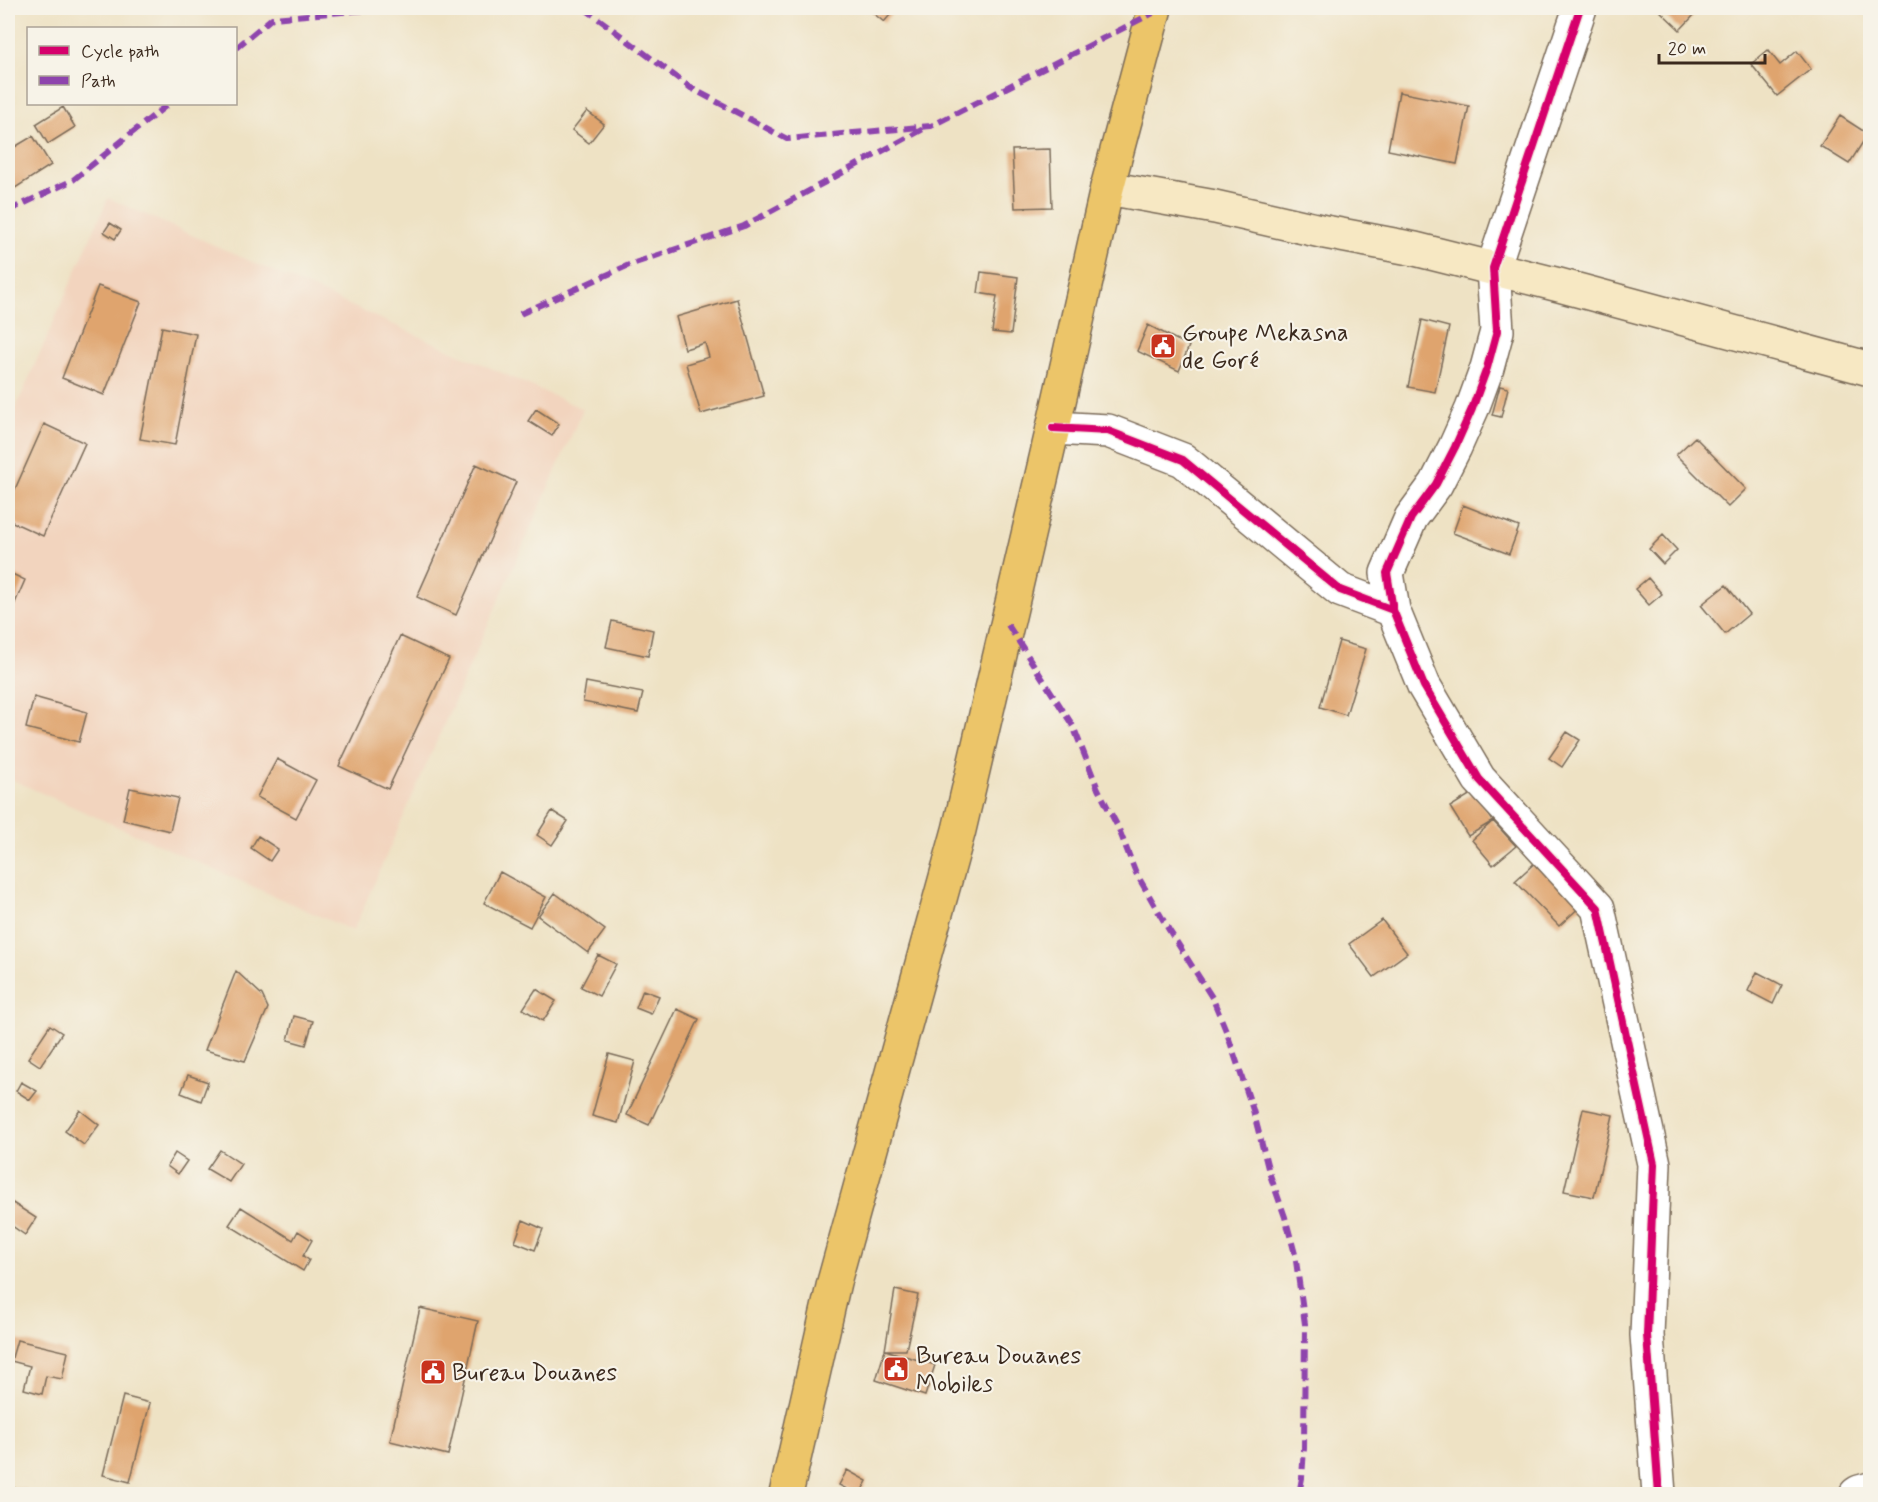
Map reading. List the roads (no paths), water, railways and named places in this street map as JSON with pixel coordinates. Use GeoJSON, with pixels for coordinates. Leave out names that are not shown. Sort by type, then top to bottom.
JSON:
{"type":"FeatureCollection","features":[{"type":"Feature","properties":{"kind":"main road"},"geometry":{"type":"LineString","coordinates":[[786,1494],[834,1282],[959,830],[1107,188],[1155,8]]}},
{"type":"Feature","properties":{"kind":"main road"},"geometry":{"type":"LineString","coordinates":[[1107,188],[1215,207],[1325,232],[1415,249],[1791,345],[1870,369]]}},
{"type":"Feature","properties":{"kind":"street"},"geometry":{"type":"LineString","coordinates":[[1580,8],[1493,268],[1497,331],[1487,368],[1455,447],[1436,484],[1411,518],[1387,573],[1393,610],[1424,686],[1479,779],[1598,908],[1654,1164],[1647,1335],[1659,1494]]}},
{"type":"Feature","properties":{"kind":"street"},"geometry":{"type":"LineString","coordinates":[[1053,428],[1108,431],[1183,460],[1340,590],[1393,610]]}},
{"type":"Feature","properties":{"kind":"street"},"geometry":{"type":"LineString","coordinates":[[1857,1494],[1870,1489]]}},
{"type":"Feature","properties":{"kind":"place","name":"Groupe Mekasna de Goré"},"geometry":{"type":"Point","coordinates":[1163,346]}},
{"type":"Feature","properties":{"kind":"place","name":"Bureau Douanes Mobiles"},"geometry":{"type":"Point","coordinates":[896,1369]}},
{"type":"Feature","properties":{"kind":"place","name":"Bureau Douanes"},"geometry":{"type":"Point","coordinates":[433,1372]}}]}
